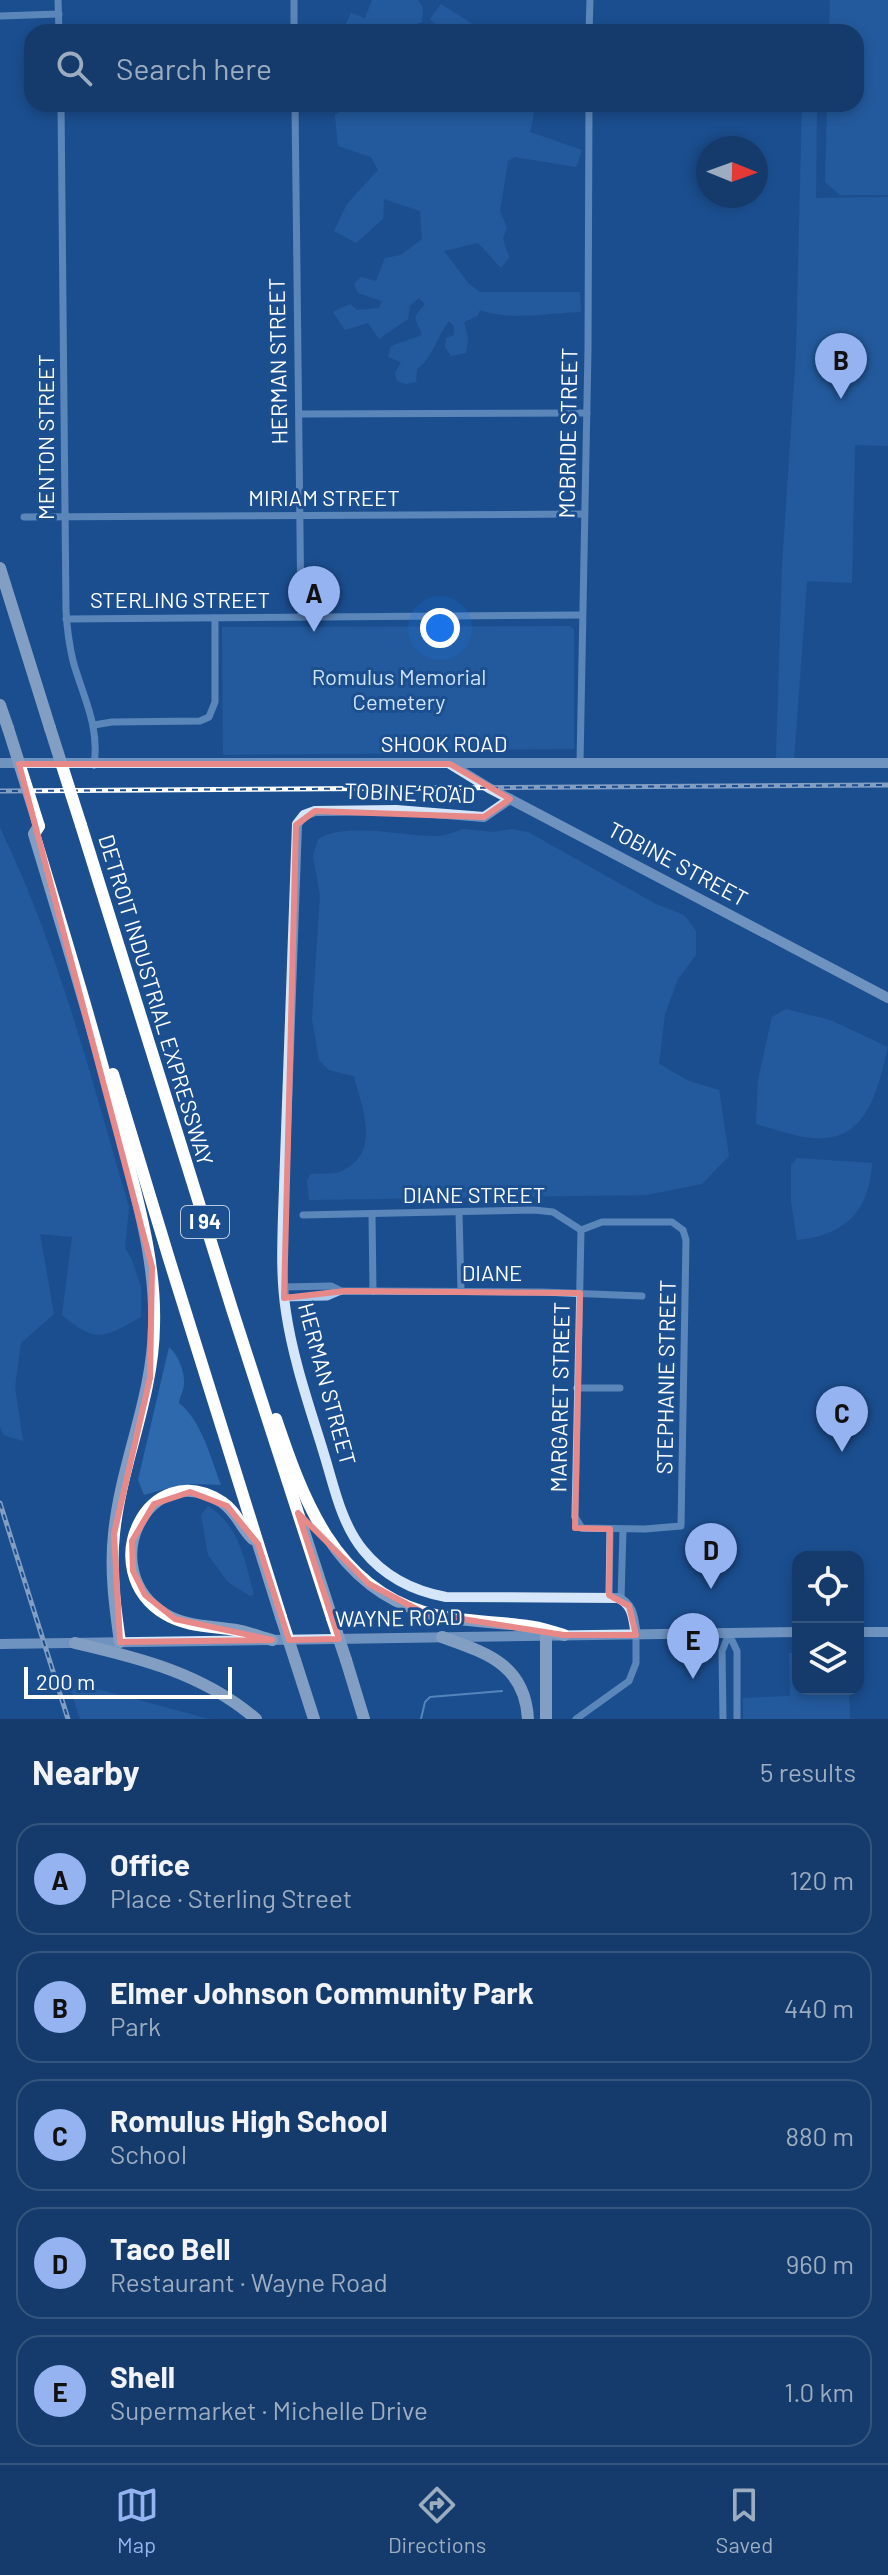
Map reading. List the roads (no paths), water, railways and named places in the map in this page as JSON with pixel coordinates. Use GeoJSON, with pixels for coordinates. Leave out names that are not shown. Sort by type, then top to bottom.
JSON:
{"type":"FeatureCollection","features":[{"type":"Feature","properties":{"kind":"highway","name":"DETROIT INDUSTRIAL EXPRESSWAY"},"geometry":{"type":"LineString","coordinates":[[0,568],[364,1719]]}},
{"type":"Feature","properties":{"kind":"highway","name":"I 94"},"geometry":{"type":"LineString","coordinates":[[0,705],[314,1719]]}},
{"type":"Feature","properties":{"kind":"highway"},"geometry":{"type":"LineString","coordinates":[[39,826],[34,834],[95,1034],[142,1215],[152,1267],[154,1326],[150,1378],[114,1534],[113,1577],[120,1642]]}},
{"type":"Feature","properties":{"kind":"highway"},"geometry":{"type":"LineString","coordinates":[[232,1309],[254,1352],[279,1427],[314,1515],[324,1536],[354,1570],[389,1597],[424,1613],[531,1626],[564,1635]]}},
{"type":"Feature","properties":{"kind":"highway"},"geometry":{"type":"LineString","coordinates":[[258,1544],[247,1534],[235,1513],[220,1500],[200,1493],[179,1493],[154,1504],[138,1521],[132,1541],[131,1562],[140,1588],[164,1614],[187,1623],[272,1640]]}},
{"type":"Feature","properties":{"kind":"highway"},"geometry":{"type":"LineString","coordinates":[[546,1635],[546,1719]]}},
{"type":"Feature","properties":{"kind":"highway"},"geometry":{"type":"LineString","coordinates":[[442,1637],[486,1653],[506,1668],[524,1696],[528,1719]]}},
{"type":"Feature","properties":{"kind":"highway"},"geometry":{"type":"LineString","coordinates":[[75,1643],[164,1666],[212,1688],[256,1719]]}},
{"type":"Feature","properties":{"kind":"highway"},"geometry":{"type":"LineString","coordinates":[[352,1679],[371,1719]]}},
{"type":"Feature","properties":{"kind":"street"},"geometry":{"type":"LineString","coordinates":[[58,0],[59,24]]}},
{"type":"Feature","properties":{"kind":"street"},"geometry":{"type":"LineString","coordinates":[[294,0],[294,24]]}},
{"type":"Feature","properties":{"kind":"street"},"geometry":{"type":"LineString","coordinates":[[589,24],[590,0]]}},
{"type":"Feature","properties":{"kind":"street"},"geometry":{"type":"LineString","coordinates":[[0,16],[59,14]]}},
{"type":"Feature","properties":{"kind":"street","name":"MENTON STREET"},"geometry":{"type":"LineString","coordinates":[[61,112],[66,619],[73,662],[94,725],[97,749],[94,765]]}},
{"type":"Feature","properties":{"kind":"street","name":"HERMAN STREET"},"geometry":{"type":"LineString","coordinates":[[295,112],[301,617]]}},
{"type":"Feature","properties":{"kind":"street","name":"MCBRIDE STREET"},"geometry":{"type":"LineString","coordinates":[[580,763],[589,112]]}},
{"type":"Feature","properties":{"kind":"street"},"geometry":{"type":"LineString","coordinates":[[299,414],[587,413]]}},
{"type":"Feature","properties":{"kind":"street","name":"MIRIAM STREET"},"geometry":{"type":"LineString","coordinates":[[24,517],[584,514]]}},
{"type":"Feature","properties":{"kind":"street","name":"STERLING STREET"},"geometry":{"type":"LineString","coordinates":[[66,619],[581,615]]}},
{"type":"Feature","properties":{"kind":"street"},"geometry":{"type":"LineString","coordinates":[[94,725],[200,721],[211,716],[215,702],[215,618]]}},
{"type":"Feature","properties":{"kind":"street","name":"SHOOK ROAD"},"geometry":{"type":"LineString","coordinates":[[0,763],[888,763]]}},
{"type":"Feature","properties":{"kind":"street","name":"TOBINE STREET"},"geometry":{"type":"LineString","coordinates":[[450,764],[510,799],[888,998]]}},
{"type":"Feature","properties":{"kind":"street","name":"TOBINE ROAD"},"geometry":{"type":"LineString","coordinates":[[304,815],[315,811],[396,810],[484,817],[510,799]]}},
{"type":"Feature","properties":{"kind":"street","name":"HERMAN STREET"},"geometry":{"type":"LineString","coordinates":[[304,815],[296,826],[294,845],[283,1215],[284,1292],[294,1351],[343,1514],[356,1541],[375,1562],[407,1585],[424,1592],[446,1597],[615,1598]]}},
{"type":"Feature","properties":{"kind":"street","name":"DIANE STREET"},"geometry":{"type":"LineString","coordinates":[[303,1215],[546,1210],[581,1230]]}},
{"type":"Feature","properties":{"kind":"street"},"geometry":{"type":"LineString","coordinates":[[459,1212],[461,1291]]}},
{"type":"Feature","properties":{"kind":"street"},"geometry":{"type":"LineString","coordinates":[[372,1214],[373,1291]]}},
{"type":"Feature","properties":{"kind":"street","name":"STEPHANIE STREET"},"geometry":{"type":"LineString","coordinates":[[581,1230],[598,1222],[672,1222],[683,1230],[686,1240],[681,1526],[617,1529]]}},
{"type":"Feature","properties":{"kind":"street","name":"MARGARET STREET"},"geometry":{"type":"LineString","coordinates":[[581,1230],[575,1517],[582,1528],[617,1529]]}},
{"type":"Feature","properties":{"kind":"street","name":"DIANE"},"geometry":{"type":"LineString","coordinates":[[284,1292],[327,1297],[341,1291],[642,1296]]}},
{"type":"Feature","properties":{"kind":"street"},"geometry":{"type":"LineString","coordinates":[[577,1388],[620,1388]]}},
{"type":"Feature","properties":{"kind":"street"},"geometry":{"type":"LineString","coordinates":[[615,1598],[617,1529]]}},
{"type":"Feature","properties":{"kind":"street"},"geometry":{"type":"LineString","coordinates":[[615,1598],[617,1529]]}},
{"type":"Feature","properties":{"kind":"street"},"geometry":{"type":"LineString","coordinates":[[576,1719],[629,1681],[636,1663],[636,1635],[631,1609],[615,1598]]}},
{"type":"Feature","properties":{"kind":"street","name":"WAYNE ROAD"},"geometry":{"type":"LineString","coordinates":[[0,1644],[792,1632]]}},
{"type":"Feature","properties":{"kind":"street"},"geometry":{"type":"LineString","coordinates":[[864,1632],[888,1632]]}},
{"type":"Feature","properties":{"kind":"street"},"geometry":{"type":"LineString","coordinates":[[723,1719],[722,1652],[729,1634]]}},
{"type":"Feature","properties":{"kind":"street"},"geometry":{"type":"LineString","coordinates":[[729,1634],[737,1651],[737,1719]]}},
{"type":"Feature","properties":{"kind":"waterway"},"geometry":{"type":"LineString","coordinates":[[421,1719],[425,1702],[430,1697],[502,1691]]}},
{"type":"Feature","properties":{"kind":"railway"},"geometry":{"type":"LineString","coordinates":[[0,791],[888,785]]}},
{"type":"Feature","properties":{"kind":"railway"},"geometry":{"type":"LineString","coordinates":[[0,1503],[68,1719]]}},
{"type":"Feature","properties":{"kind":"place","name":"Elmer Johnson Community Park"},"geometry":{"type":"Point","coordinates":[841,399]}},
{"type":"Feature","properties":{"kind":"place","name":"Office"},"geometry":{"type":"Point","coordinates":[314,632]}},
{"type":"Feature","properties":{"kind":"place","name":"Romulus High School"},"geometry":{"type":"Point","coordinates":[842,1452]}},
{"type":"Feature","properties":{"kind":"place","name":"Taco Bell"},"geometry":{"type":"Point","coordinates":[711,1589]}},
{"type":"Feature","properties":{"kind":"place","name":"Shell"},"geometry":{"type":"Point","coordinates":[693,1679]}},
{"type":"Feature","properties":{"kind":"park label","name":"Romulus Memorial Cemetery"},"geometry":{"type":"Point","coordinates":[399,690]}}]}
